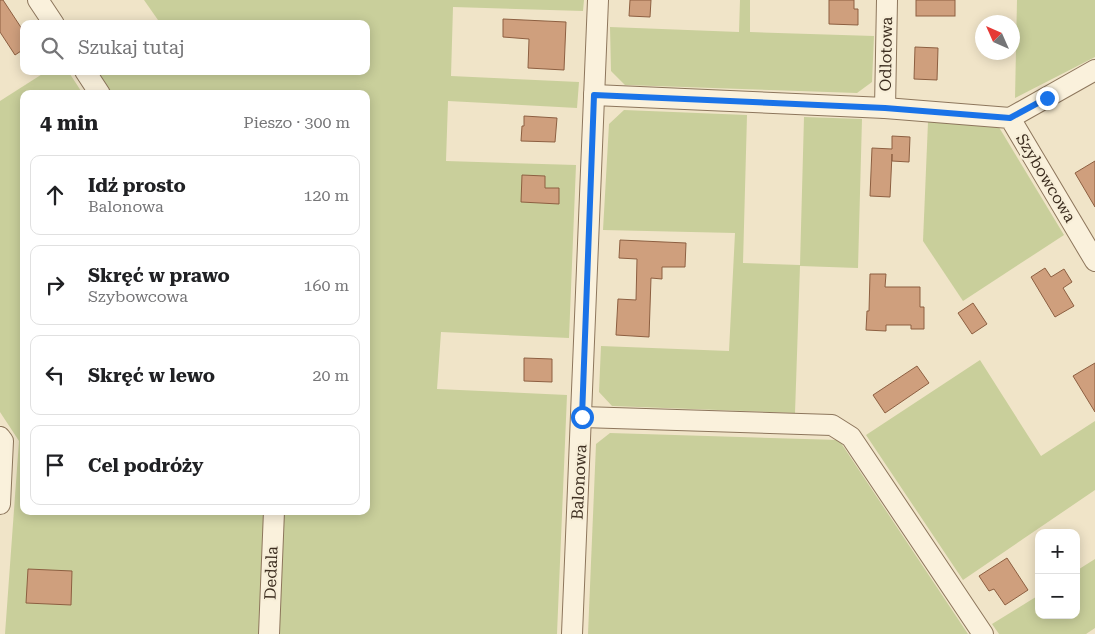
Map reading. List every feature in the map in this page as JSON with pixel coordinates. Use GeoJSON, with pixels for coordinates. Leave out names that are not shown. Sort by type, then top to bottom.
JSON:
{"type":"FeatureCollection","features":[{"type":"Feature","properties":{"kind":"street"},"geometry":{"type":"LineString","coordinates":[[38,0],[51,20]]}},
{"type":"Feature","properties":{"kind":"street","name":"Balonowa"},"geometry":{"type":"LineString","coordinates":[[572,634],[598,0]]}},
{"type":"Feature","properties":{"kind":"street","name":"Odlotowa"},"geometry":{"type":"LineString","coordinates":[[885,108],[888,0]]}},
{"type":"Feature","properties":{"kind":"street"},"geometry":{"type":"LineString","coordinates":[[1010,118],[1095,70]]}},
{"type":"Feature","properties":{"kind":"street"},"geometry":{"type":"LineString","coordinates":[[88,75],[97,90]]}},
{"type":"Feature","properties":{"kind":"street","name":"Szybowcowa"},"geometry":{"type":"LineString","coordinates":[[594,95],[885,108],[1010,118],[1095,261]]}},
{"type":"Feature","properties":{"kind":"street"},"geometry":{"type":"LineString","coordinates":[[582,417],[832,426],[851,437],[983,634]]}},
{"type":"Feature","properties":{"kind":"street"},"geometry":{"type":"LineString","coordinates":[[0,437],[3,441],[0,504]]}},
{"type":"Feature","properties":{"kind":"street","name":"Dedala"},"geometry":{"type":"LineString","coordinates":[[268,634],[274,515]]}},
{"type":"Feature","properties":{"kind":"green space"},"geometry":{"type":"Polygon","coordinates":[[[144,0],[584,0],[583,11],[453,7],[451,76],[579,82],[577,108],[448,101],[446,161],[576,165],[569,338],[441,332],[437,389],[567,395],[557,634],[276,634],[281,515],[370,515],[370,90],[109,90],[100,75],[370,75],[370,20],[158,20],[144,0]]]}},
{"type":"Feature","properties":{"kind":"green space"},"geometry":{"type":"Polygon","coordinates":[[[740,0],[750,0],[750,32],[874,36],[872,82],[857,93],[625,85],[611,71],[610,27],[739,32],[740,0]]]}},
{"type":"Feature","properties":{"kind":"green space"},"geometry":{"type":"Polygon","coordinates":[[[1017,0],[1095,0],[1095,57],[1015,98],[1016,60],[1020,60],[1020,15],[1017,15],[1017,0]]]}},
{"type":"Feature","properties":{"kind":"green space"},"geometry":{"type":"Polygon","coordinates":[[[41,75],[71,75],[80,90],[20,90],[20,515],[267,515],[260,634],[5,634],[19,441],[0,412],[0,101],[41,75]]]}},
{"type":"Feature","properties":{"kind":"green space"},"geometry":{"type":"Polygon","coordinates":[[[624,110],[747,115],[743,263],[800,265],[804,117],[862,119],[858,268],[800,266],[795,413],[612,406],[599,392],[601,346],[729,351],[735,233],[603,230],[609,124],[624,110]]]}},
{"type":"Feature","properties":{"kind":"green space"},"geometry":{"type":"Polygon","coordinates":[[[928,122],[997,124],[1064,235],[963,301],[923,241],[928,122]]]}},
{"type":"Feature","properties":{"kind":"green space"},"geometry":{"type":"Polygon","coordinates":[[[980,360],[1041,456],[1095,421],[1095,490],[1038,529],[1035,529],[1035,531],[963,580],[866,435],[980,360]]]}},
{"type":"Feature","properties":{"kind":"green space"},"geometry":{"type":"Polygon","coordinates":[[[610,433],[839,440],[968,634],[588,634],[596,444],[610,433]]]}},
{"type":"Feature","properties":{"kind":"green space"},"geometry":{"type":"Polygon","coordinates":[[[1095,559],[1095,628],[1086,634],[999,634],[992,624],[1035,597],[1035,619],[1080,619],[1080,568],[1095,559]]]}},
{"type":"Feature","properties":{"kind":"building"},"geometry":{"type":"Polygon","coordinates":[[[0,0],[3,0],[20,26],[20,52],[15,55],[0,32],[0,0]]]}},
{"type":"Feature","properties":{"kind":"building"},"geometry":{"type":"Polygon","coordinates":[[[630,0],[651,0],[650,17],[629,16],[630,0]]]}},
{"type":"Feature","properties":{"kind":"building"},"geometry":{"type":"Polygon","coordinates":[[[829,0],[854,0],[854,9],[858,9],[858,25],[829,24],[829,0]]]}},
{"type":"Feature","properties":{"kind":"building"},"geometry":{"type":"Polygon","coordinates":[[[916,0],[955,0],[955,16],[916,16],[916,0]]]}},
{"type":"Feature","properties":{"kind":"building"},"geometry":{"type":"Polygon","coordinates":[[[503,19],[566,22],[564,70],[528,68],[529,39],[503,37],[503,19]]]}},
{"type":"Feature","properties":{"kind":"building"},"geometry":{"type":"Polygon","coordinates":[[[915,47],[938,48],[937,80],[914,79],[915,47]]]}},
{"type":"Feature","properties":{"kind":"building"},"geometry":{"type":"Polygon","coordinates":[[[524,116],[557,118],[555,142],[521,141],[524,116]]]}},
{"type":"Feature","properties":{"kind":"building"},"geometry":{"type":"Polygon","coordinates":[[[892,136],[910,137],[909,162],[892,161],[892,154],[890,197],[870,196],[872,148],[892,149],[892,136]]]}},
{"type":"Feature","properties":{"kind":"building"},"geometry":{"type":"Polygon","coordinates":[[[1095,161],[1095,207],[1075,173],[1095,161]]]}},
{"type":"Feature","properties":{"kind":"building"},"geometry":{"type":"Polygon","coordinates":[[[522,175],[545,176],[545,188],[559,188],[559,204],[521,202],[522,175]]]}},
{"type":"Feature","properties":{"kind":"building"},"geometry":{"type":"Polygon","coordinates":[[[620,240],[686,243],[685,267],[662,267],[662,279],[651,278],[649,337],[616,335],[618,299],[636,300],[637,259],[619,258],[620,240]]]}},
{"type":"Feature","properties":{"kind":"building"},"geometry":{"type":"Polygon","coordinates":[[[1045,268],[1051,277],[1064,269],[1072,282],[1063,288],[1074,306],[1055,317],[1031,277],[1045,268]]]}},
{"type":"Feature","properties":{"kind":"building"},"geometry":{"type":"Polygon","coordinates":[[[870,274],[886,274],[885,287],[920,287],[920,307],[924,307],[924,329],[911,329],[911,325],[886,325],[886,331],[866,330],[867,311],[869,311],[870,274]]]}},
{"type":"Feature","properties":{"kind":"building"},"geometry":{"type":"Polygon","coordinates":[[[973,303],[987,324],[972,334],[958,313],[973,303]]]}},
{"type":"Feature","properties":{"kind":"building"},"geometry":{"type":"Polygon","coordinates":[[[524,358],[552,359],[552,382],[524,381],[524,358]]]}},
{"type":"Feature","properties":{"kind":"building"},"geometry":{"type":"Polygon","coordinates":[[[1095,363],[1095,412],[1073,376],[1095,363]]]}},
{"type":"Feature","properties":{"kind":"building"},"geometry":{"type":"Polygon","coordinates":[[[917,366],[929,383],[885,413],[873,395],[917,366]]]}},
{"type":"Feature","properties":{"kind":"building"},"geometry":{"type":"Polygon","coordinates":[[[1007,558],[1028,590],[1005,605],[994,589],[989,591],[979,576],[1007,558]]]}},
{"type":"Feature","properties":{"kind":"building"},"geometry":{"type":"Polygon","coordinates":[[[28,569],[72,571],[71,605],[26,603],[28,569]]]}},
{"type":"Feature","properties":{"kind":"route"},"geometry":{"type":"LineString","coordinates":[[582,417],[594,95],[885,108],[1010,118],[1047,98]]}}]}
